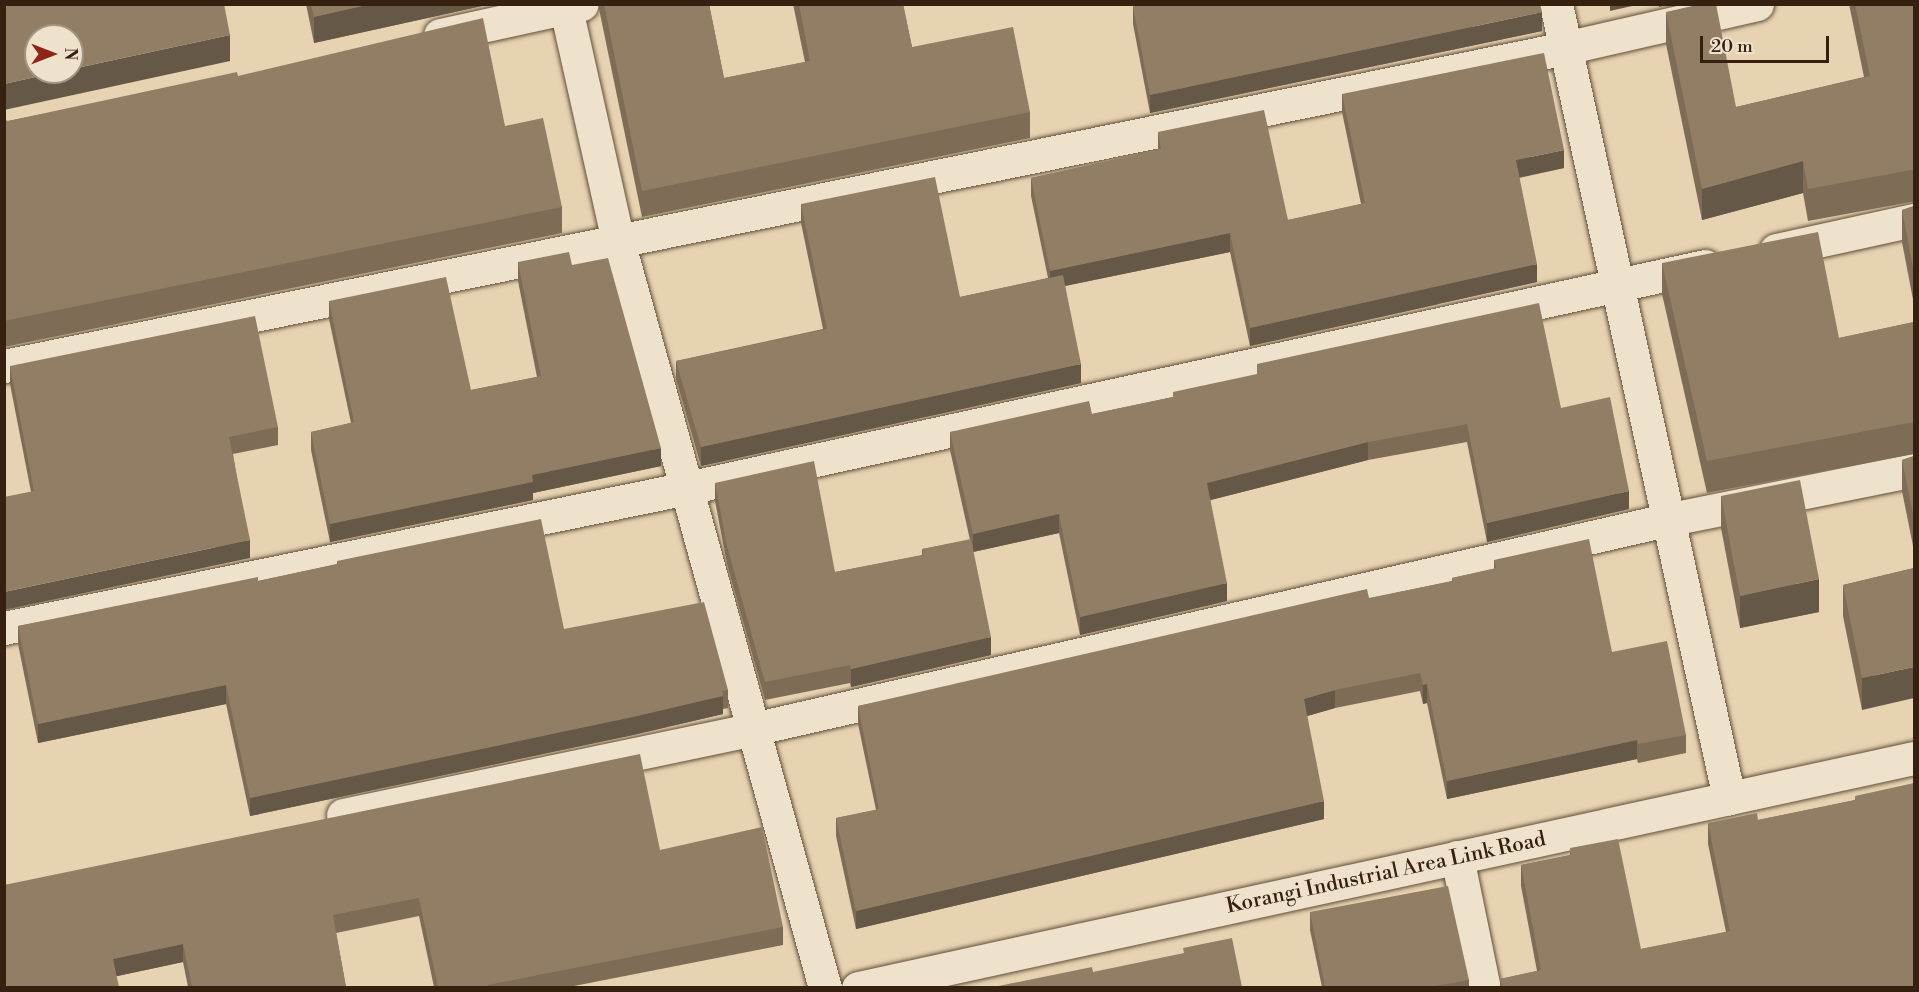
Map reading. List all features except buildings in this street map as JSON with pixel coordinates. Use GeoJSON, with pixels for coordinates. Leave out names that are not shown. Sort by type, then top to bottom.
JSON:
{"type":"FeatureCollection","features":[{"type":"Feature","properties":{"kind":"street"},"geometry":{"type":"LineString","coordinates":[[1556,4],[1619,284],[1666,520],[1729,798]]}},
{"type":"Feature","properties":{"kind":"street"},"geometry":{"type":"LineString","coordinates":[[4,366],[1565,48],[1758,4]]}},
{"type":"Feature","properties":{"kind":"street"},"geometry":{"type":"LineString","coordinates":[[414,41],[571,6],[618,241],[825,987]]}},
{"type":"Feature","properties":{"kind":"street"},"geometry":{"type":"LineString","coordinates":[[4,628],[687,488],[1914,220]]}},
{"type":"Feature","properties":{"kind":"street"},"geometry":{"type":"LineString","coordinates":[[309,823],[753,729],[1666,520],[1914,470]]}},
{"type":"Feature","properties":{"kind":"street","name":"Korangi Industrial Area Link Road"},"geometry":{"type":"LineString","coordinates":[[858,987],[1914,758]]}},
{"type":"Feature","properties":{"kind":"street"},"geometry":{"type":"LineString","coordinates":[[1457,857],[1484,987]]}}]}
